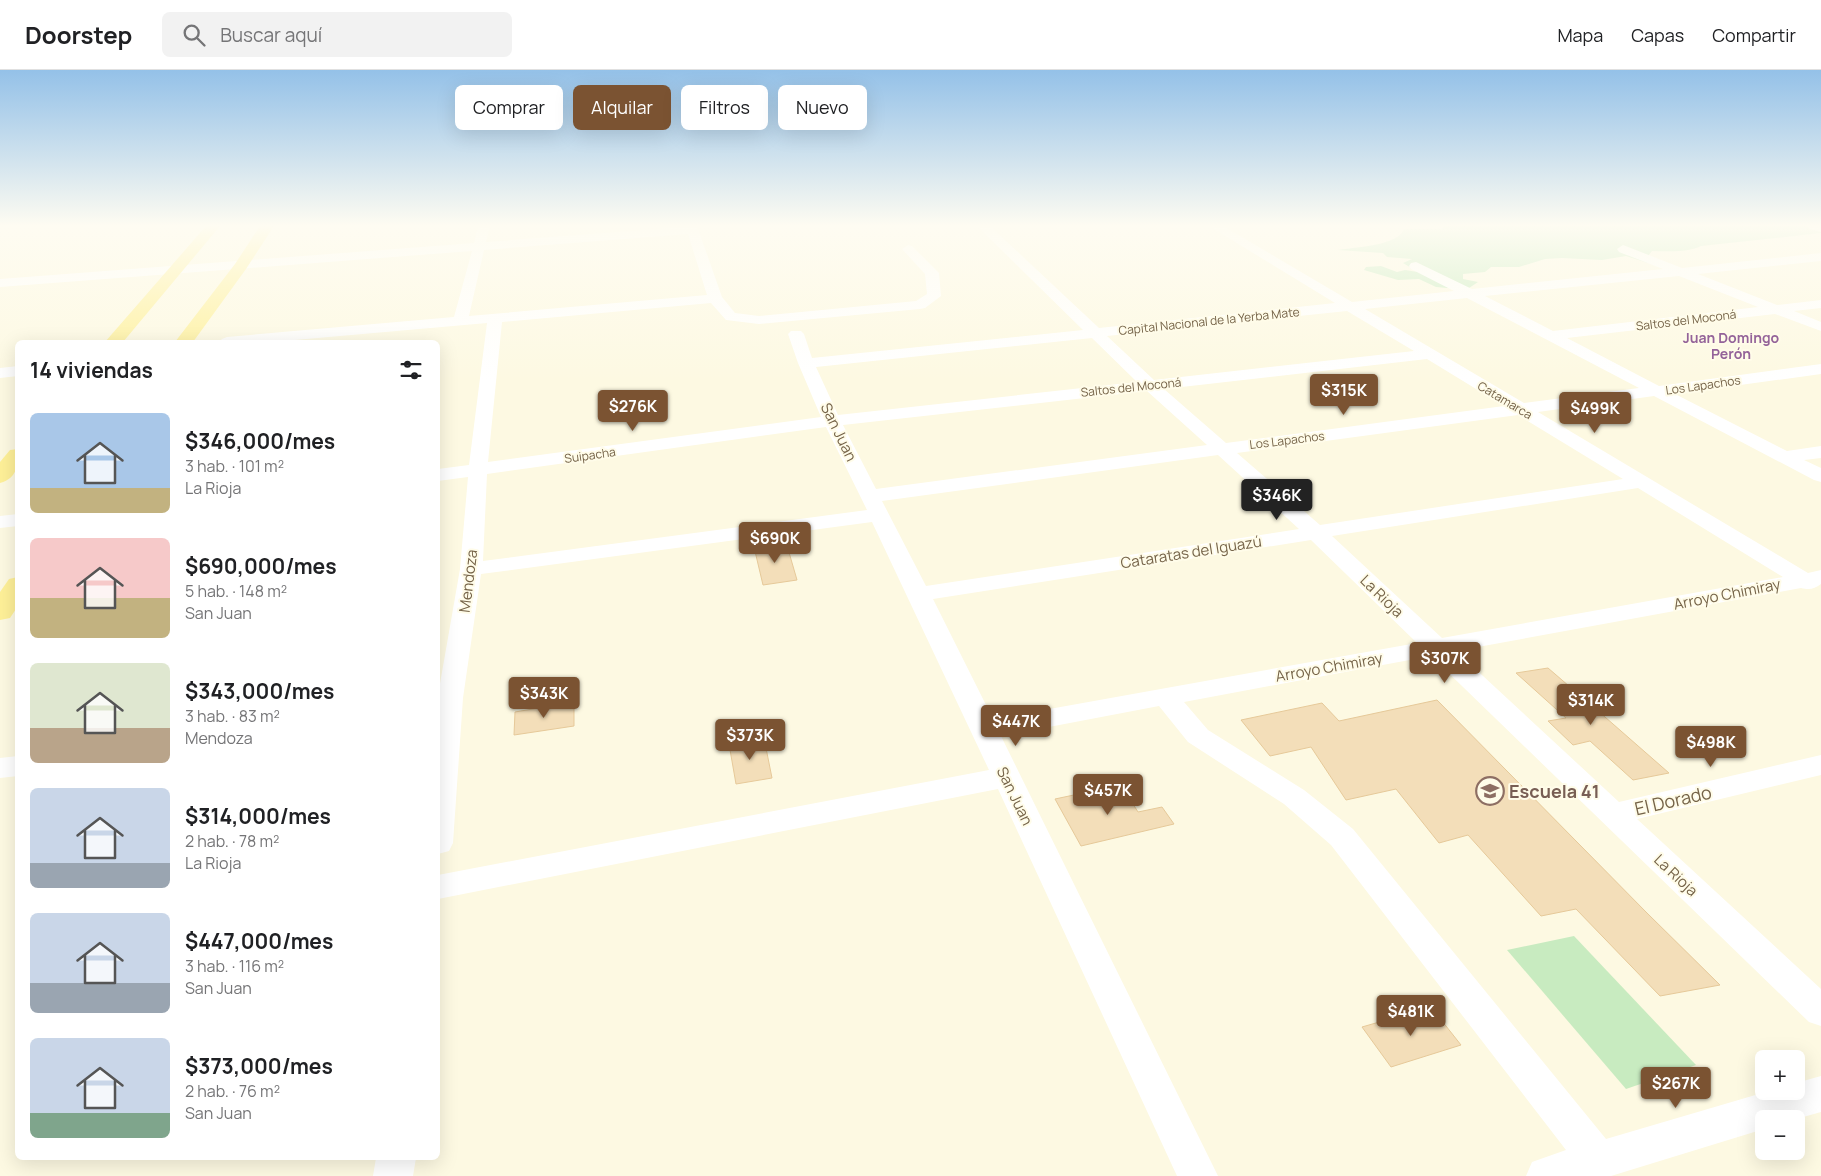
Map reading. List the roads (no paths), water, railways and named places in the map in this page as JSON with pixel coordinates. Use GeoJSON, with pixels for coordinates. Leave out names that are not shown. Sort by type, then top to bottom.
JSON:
{"type":"FeatureCollection","features":[{"type":"Feature","properties":{"kind":"main road"},"geometry":{"type":"LineString","coordinates":[[116,340],[170,278]]}},
{"type":"Feature","properties":{"kind":"main road"},"geometry":{"type":"LineString","coordinates":[[186,340],[232,278]]}},
{"type":"Feature","properties":{"kind":"main road"},"geometry":{"type":"LineString","coordinates":[[0,476],[15,459]]}},
{"type":"Feature","properties":{"kind":"main road"},"geometry":{"type":"LineString","coordinates":[[0,612],[15,590]]}},
{"type":"Feature","properties":{"kind":"street"},"geometry":{"type":"LineString","coordinates":[[0,284],[81,278]]}},
{"type":"Feature","properties":{"kind":"street"},"geometry":{"type":"LineString","coordinates":[[460,322],[471,278]]}},
{"type":"Feature","properties":{"kind":"street"},"geometry":{"type":"LineString","coordinates":[[708,278],[715,298],[731,317],[759,320],[920,304],[934,296],[932,278]]}},
{"type":"Feature","properties":{"kind":"street","name":"La Rioja"},"geometry":{"type":"LineString","coordinates":[[1037,278],[1150,385],[1316,533],[1821,1011]]}},
{"type":"Feature","properties":{"kind":"street","name":"Catamarca"},"geometry":{"type":"LineString","coordinates":[[1301,278],[1641,482],[1815,582]]}},
{"type":"Feature","properties":{"kind":"street"},"geometry":{"type":"LineString","coordinates":[[1438,278],[1821,476]]}},
{"type":"Feature","properties":{"kind":"street","name":"Capital Nacional de la Yerba Mate"},"geometry":{"type":"LineString","coordinates":[[806,363],[1619,278]]}},
{"type":"Feature","properties":{"kind":"street"},"geometry":{"type":"LineString","coordinates":[[1697,278],[1821,327]]}},
{"type":"Feature","properties":{"kind":"street"},"geometry":{"type":"LineString","coordinates":[[250,340],[715,298]]}},
{"type":"Feature","properties":{"kind":"street","name":"Saltos del Moconá"},"geometry":{"type":"LineString","coordinates":[[1550,336],[1821,304]]}},
{"type":"Feature","properties":{"kind":"street","name":"Mendoza"},"geometry":{"type":"LineString","coordinates":[[440,796],[444,699],[471,569],[478,471],[496,318]]}},
{"type":"Feature","properties":{"kind":"street","name":"San Juan"},"geometry":{"type":"LineString","coordinates":[[796,334],[806,363],[832,421],[919,594],[1198,1176]]}},
{"type":"Feature","properties":{"kind":"street","name":"Saltos del Moconá"},"geometry":{"type":"LineString","coordinates":[[832,421],[1430,354]]}},
{"type":"Feature","properties":{"kind":"street","name":"Los Lapachos"},"geometry":{"type":"LineString","coordinates":[[875,506],[1220,448],[1522,410],[1821,369]]}},
{"type":"Feature","properties":{"kind":"street"},"geometry":{"type":"LineString","coordinates":[[0,373],[15,372]]}},
{"type":"Feature","properties":{"kind":"street","name":"Suipacha"},"geometry":{"type":"LineString","coordinates":[[440,475],[832,421]]}},
{"type":"Feature","properties":{"kind":"street"},"geometry":{"type":"LineString","coordinates":[[1784,457],[1821,452]]}},
{"type":"Feature","properties":{"kind":"street","name":"Cataratas del Iguazú"},"geometry":{"type":"LineString","coordinates":[[919,594],[1641,482]]}},
{"type":"Feature","properties":{"kind":"street"},"geometry":{"type":"LineString","coordinates":[[471,569],[875,506]]}},
{"type":"Feature","properties":{"kind":"street"},"geometry":{"type":"LineString","coordinates":[[0,522],[15,520]]}},
{"type":"Feature","properties":{"kind":"street","name":"Arroyo Chimiray"},"geometry":{"type":"LineString","coordinates":[[984,730],[1165,696],[1815,582]]}},
{"type":"Feature","properties":{"kind":"street"},"geometry":{"type":"LineString","coordinates":[[1165,696],[1198,736],[1294,797],[1342,837],[1599,1160]]}},
{"type":"Feature","properties":{"kind":"street","name":"El Dorado"},"geometry":{"type":"LineString","coordinates":[[1612,814],[1821,765]]}},
{"type":"Feature","properties":{"kind":"street"},"geometry":{"type":"LineString","coordinates":[[0,768],[15,766]]}},
{"type":"Feature","properties":{"kind":"street"},"geometry":{"type":"LineString","coordinates":[[440,887],[1006,777]]}},
{"type":"Feature","properties":{"kind":"street"},"geometry":{"type":"LineString","coordinates":[[1546,1176],[1821,1094]]}},
{"type":"Feature","properties":{"kind":"place","name":"Escuela 41"},"geometry":{"type":"Point","coordinates":[1490,791]}},
{"type":"Feature","properties":{"kind":"district","name":"Juan Domingo Perón"},"geometry":{"type":"Point","coordinates":[1731,346]}}]}
